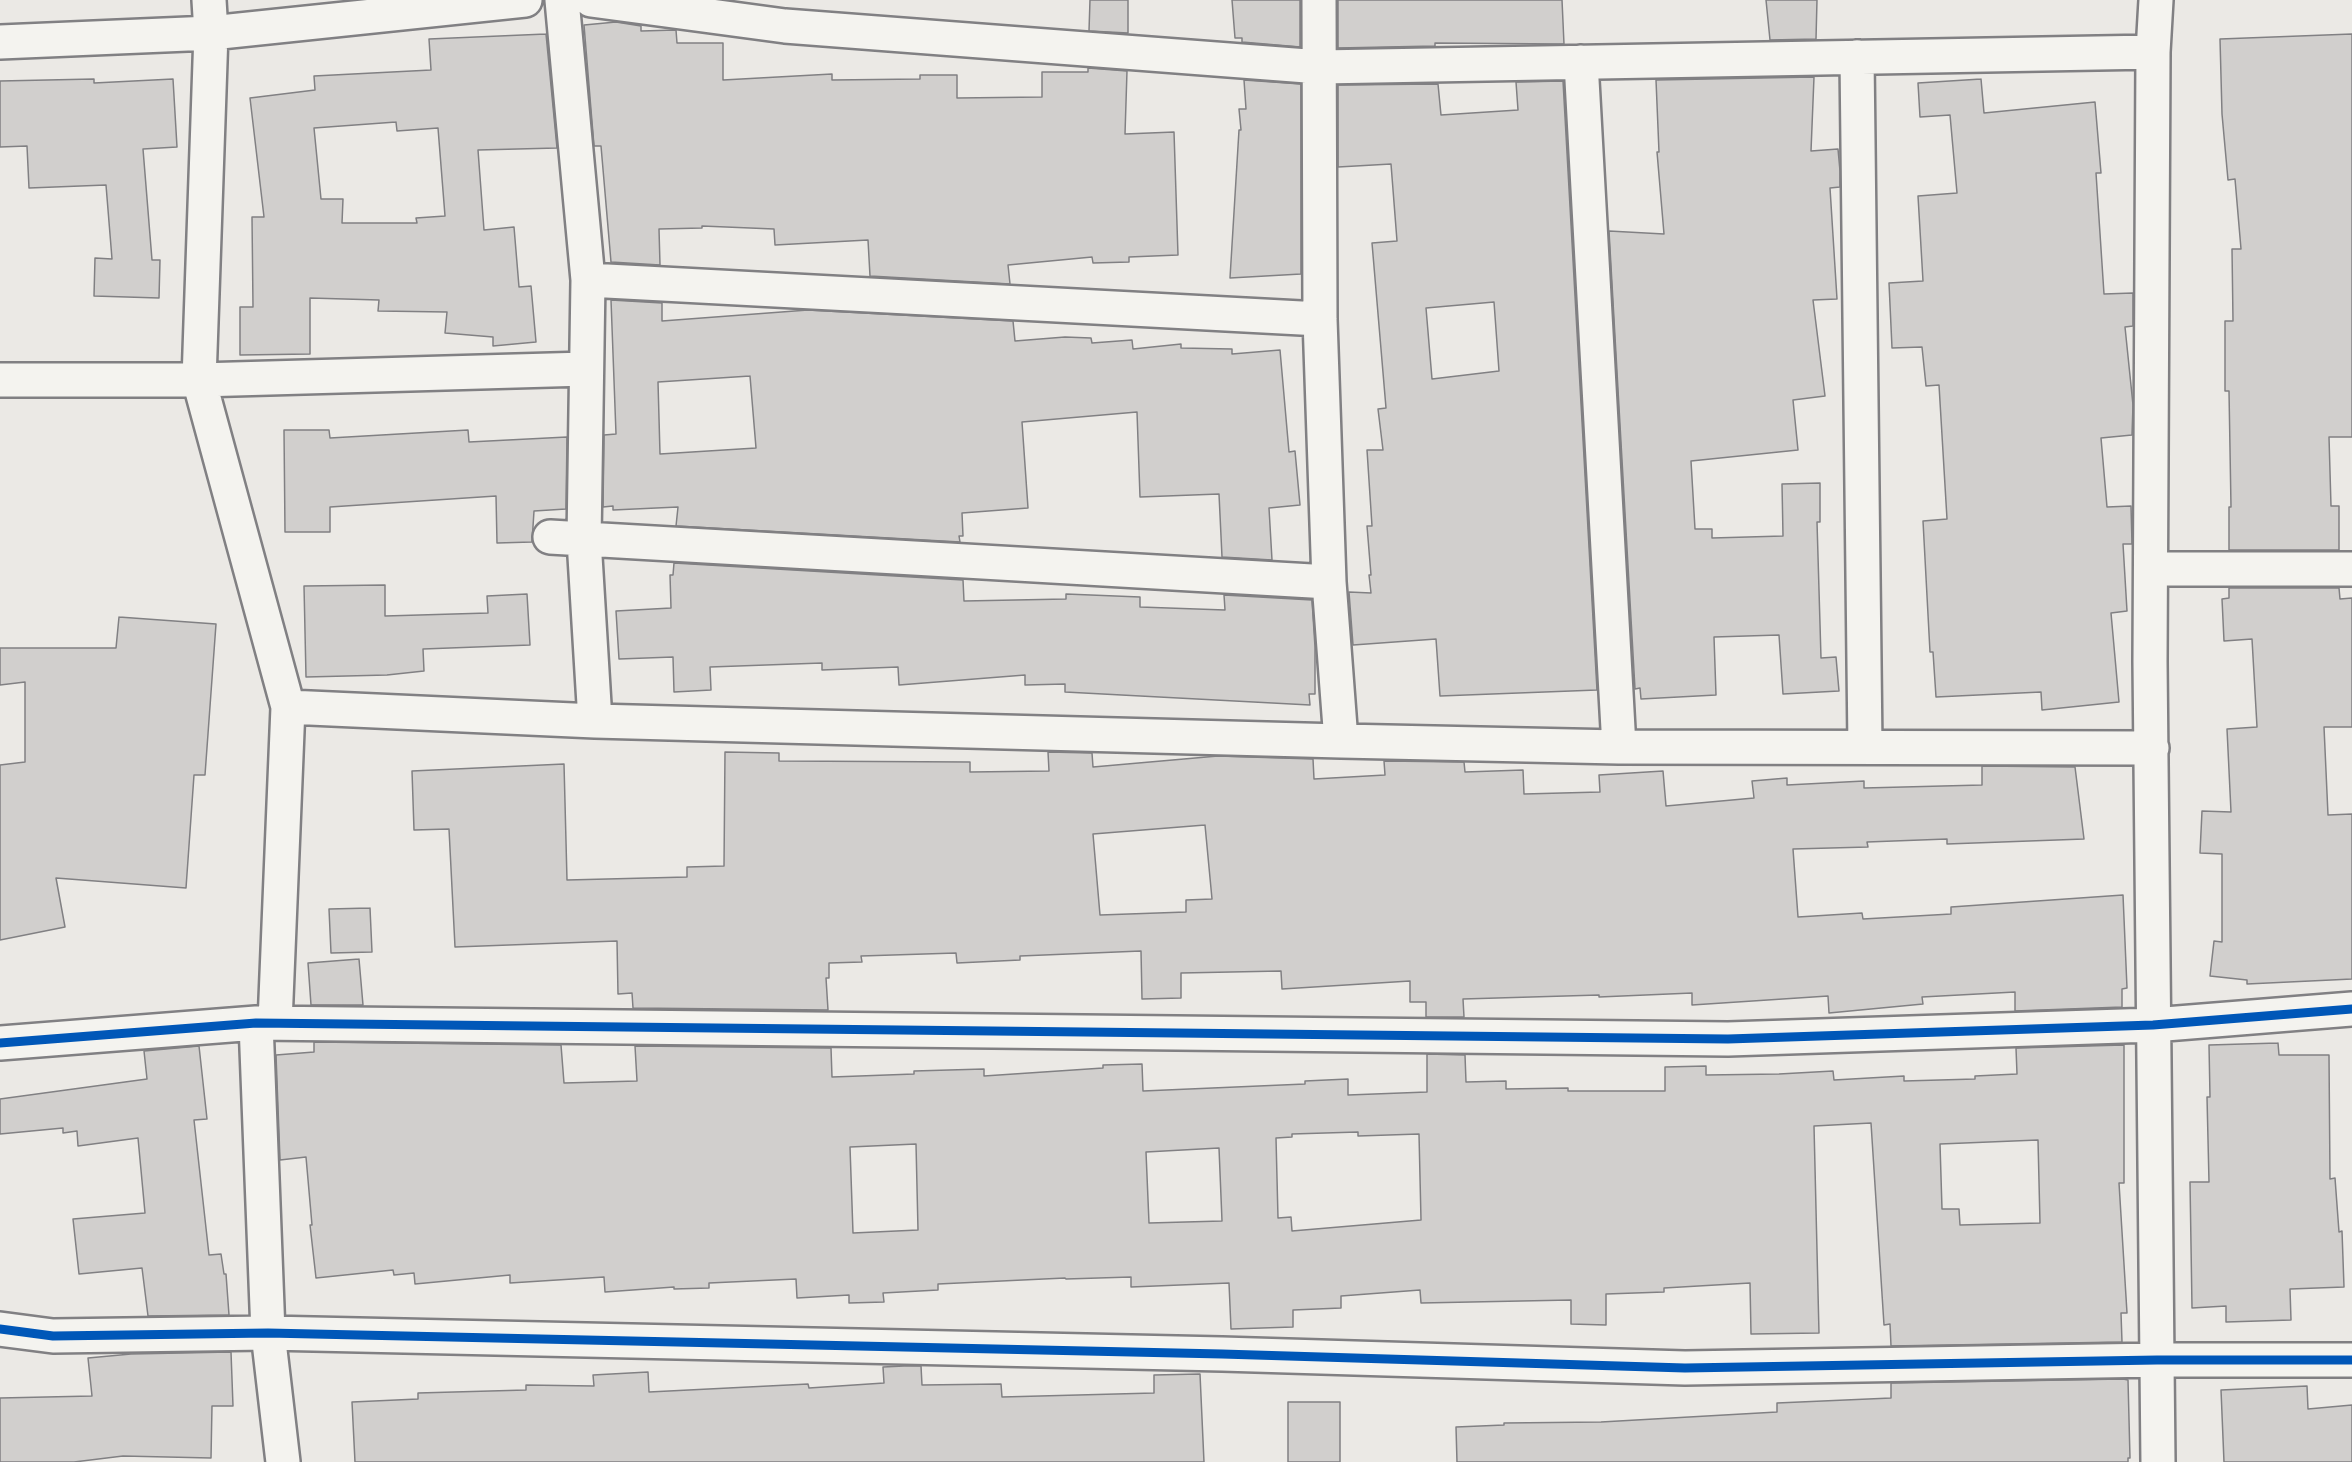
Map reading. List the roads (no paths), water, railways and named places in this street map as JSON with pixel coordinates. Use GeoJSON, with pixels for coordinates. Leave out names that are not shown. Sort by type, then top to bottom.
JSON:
{"type":"FeatureCollection","features":[{"type":"Feature","properties":{"kind":"street"},"geometry":{"type":"LineString","coordinates":[[209,0],[211,33],[199,380],[288,707],[265,1023],[268,1333],[283,1462]]}},
{"type":"Feature","properties":{"kind":"street"},"geometry":{"type":"LineString","coordinates":[[0,42],[211,33],[525,0]]}},
{"type":"Feature","properties":{"kind":"street"},"geometry":{"type":"LineString","coordinates":[[562,0],[588,280],[584,540],[595,721]]}},
{"type":"Feature","properties":{"kind":"street"},"geometry":{"type":"LineString","coordinates":[[591,0],[785,26],[1320,67],[2153,52]]}},
{"type":"Feature","properties":{"kind":"street"},"geometry":{"type":"LineString","coordinates":[[1319,0],[1320,319],[1329,582],[1341,741]]}},
{"type":"Feature","properties":{"kind":"street"},"geometry":{"type":"LineString","coordinates":[[2156,0],[2153,52],[2151,569],[2158,1462]]}},
{"type":"Feature","properties":{"kind":"street"},"geometry":{"type":"LineString","coordinates":[[1857,57],[1864,747]]}},
{"type":"Feature","properties":{"kind":"street"},"geometry":{"type":"LineString","coordinates":[[1581,62],[1618,747]]}},
{"type":"Feature","properties":{"kind":"street"},"geometry":{"type":"LineString","coordinates":[[588,280],[1320,319]]}},
{"type":"Feature","properties":{"kind":"street"},"geometry":{"type":"LineString","coordinates":[[0,380],[199,380],[586,369]]}},
{"type":"Feature","properties":{"kind":"street"},"geometry":{"type":"LineString","coordinates":[[550,537],[1329,582]]}},
{"type":"Feature","properties":{"kind":"street"},"geometry":{"type":"LineString","coordinates":[[2151,569],[2352,569]]}},
{"type":"Feature","properties":{"kind":"street"},"geometry":{"type":"LineString","coordinates":[[288,707],[595,721],[1618,747],[2152,747]]}},
{"type":"Feature","properties":{"kind":"street"},"geometry":{"type":"LineString","coordinates":[[0,1043],[265,1023],[1728,1039],[2153,1025],[2352,1009]]}},
{"type":"Feature","properties":{"kind":"street"},"geometry":{"type":"LineString","coordinates":[[0,1329],[53,1336],[268,1333],[1222,1354],[1685,1368],[2157,1360],[2352,1360]]}}]}
